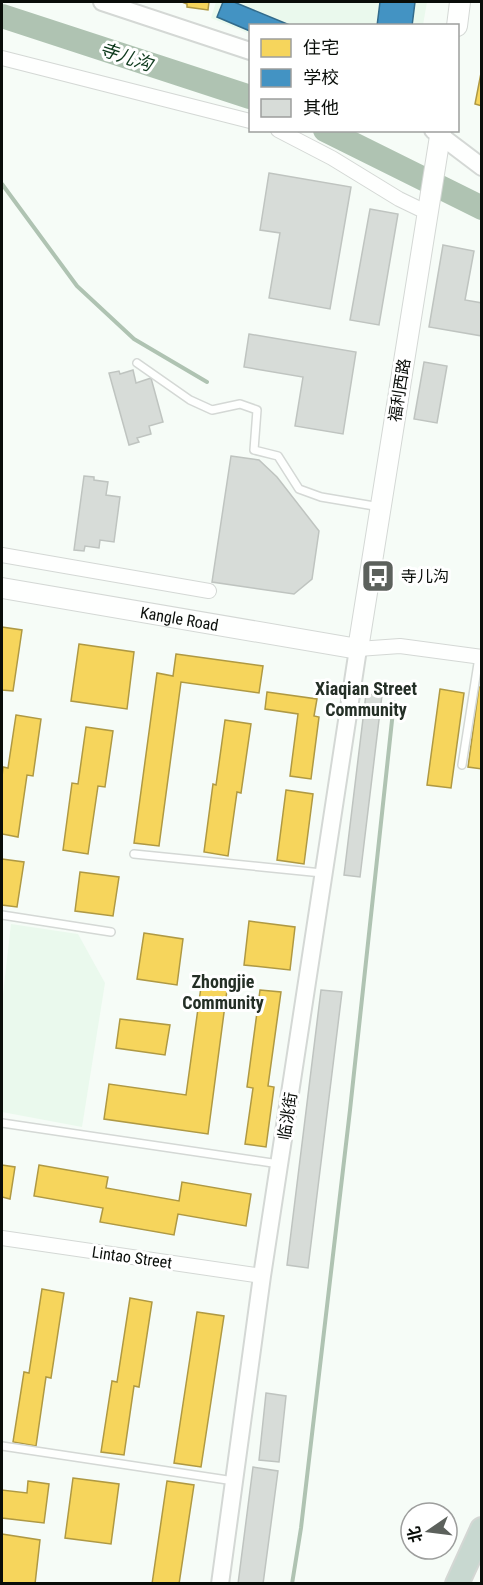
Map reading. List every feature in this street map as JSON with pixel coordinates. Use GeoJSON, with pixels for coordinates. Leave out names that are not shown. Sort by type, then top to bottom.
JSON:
{"type":"FeatureCollection","features":[{"type":"Feature","properties":{"kind":"highway"},"geometry":{"type":"LineString","coordinates":[[457,1584],[482,1529]]}},
{"type":"Feature","properties":{"kind":"main road"},"geometry":{"type":"LineString","coordinates":[[457,24],[460,2]]}},
{"type":"Feature","properties":{"kind":"main road","name":"福利西路"},"geometry":{"type":"LineString","coordinates":[[358,649],[438,135]]}},
{"type":"Feature","properties":{"kind":"main road","name":"Kangle Road"},"geometry":{"type":"LineString","coordinates":[[2,588],[358,649]]}},
{"type":"Feature","properties":{"kind":"street"},"geometry":{"type":"LineString","coordinates":[[102,2],[249,51]]}},
{"type":"Feature","properties":{"kind":"street"},"geometry":{"type":"LineString","coordinates":[[2,58],[249,121]]}},
{"type":"Feature","properties":{"kind":"street"},"geometry":{"type":"LineString","coordinates":[[282,132],[332,158],[399,198],[428,208]]}},
{"type":"Feature","properties":{"kind":"street"},"geometry":{"type":"LineString","coordinates":[[438,135],[482,167]]}},
{"type":"Feature","properties":{"kind":"street"},"geometry":{"type":"LineString","coordinates":[[2,555],[208,591]]}},
{"type":"Feature","properties":{"kind":"street"},"geometry":{"type":"LineString","coordinates":[[358,649],[400,646],[480,657]]}},
{"type":"Feature","properties":{"kind":"street","name":"临洮街"},"geometry":{"type":"LineString","coordinates":[[220,1584],[262,1276],[358,649]]}},
{"type":"Feature","properties":{"kind":"street","name":"Lintao Street"},"geometry":{"type":"LineString","coordinates":[[2,1238],[262,1276]]}},
{"type":"Feature","properties":{"kind":"lane"},"geometry":{"type":"LineString","coordinates":[[137,363],[190,400],[212,410],[240,404],[257,410],[254,450],[278,456],[299,489],[321,497],[380,507]]}},
{"type":"Feature","properties":{"kind":"lane"},"geometry":{"type":"LineString","coordinates":[[462,765],[480,657]]}},
{"type":"Feature","properties":{"kind":"lane"},"geometry":{"type":"LineString","coordinates":[[134,854],[324,873]]}},
{"type":"Feature","properties":{"kind":"lane"},"geometry":{"type":"LineString","coordinates":[[2,915],[111,932]]}},
{"type":"Feature","properties":{"kind":"lane"},"geometry":{"type":"LineString","coordinates":[[2,1123],[279,1164]]}},
{"type":"Feature","properties":{"kind":"lane"},"geometry":{"type":"LineString","coordinates":[[2,1446],[234,1481]]}},
{"type":"Feature","properties":{"kind":"shaded area"},"geometry":{"type":"Polygon","coordinates":[[[216,2],[427,2],[423,24],[249,24],[249,34],[211,18],[216,2]]]}},
{"type":"Feature","properties":{"kind":"shaded area"},"geometry":{"type":"Polygon","coordinates":[[[11,924],[78,934],[105,983],[82,1127],[2,1112],[2,1003],[11,924]]]}},
{"type":"Feature","properties":{"kind":"building: 住宅"},"geometry":{"type":"Polygon","coordinates":[[[182,2],[209,2],[208,10],[187,7],[187,4],[182,2]]]}},
{"type":"Feature","properties":{"kind":"building: 住宅"},"geometry":{"type":"Polygon","coordinates":[[[482,68],[482,106],[475,104],[482,68]]]}},
{"type":"Feature","properties":{"kind":"building: 住宅"},"geometry":{"type":"Polygon","coordinates":[[[2,627],[22,630],[13,691],[2,690],[2,627]]]}},
{"type":"Feature","properties":{"kind":"building: 住宅"},"geometry":{"type":"Polygon","coordinates":[[[79,644],[134,652],[127,709],[71,701],[79,644]]]}},
{"type":"Feature","properties":{"kind":"building: 住宅"},"geometry":{"type":"Polygon","coordinates":[[[176,654],[263,666],[259,693],[181,682],[159,846],[134,843],[157,673],[173,676],[176,654]]]}},
{"type":"Feature","properties":{"kind":"building: 住宅"},"geometry":{"type":"Polygon","coordinates":[[[479,687],[482,687],[482,769],[468,767],[479,687]]]}},
{"type":"Feature","properties":{"kind":"building: 住宅"},"geometry":{"type":"Polygon","coordinates":[[[440,689],[464,693],[451,788],[427,785],[440,689]]]}},
{"type":"Feature","properties":{"kind":"building: 住宅"},"geometry":{"type":"Polygon","coordinates":[[[267,692],[317,699],[314,716],[319,717],[311,779],[290,776],[298,714],[265,709],[267,692]]]}},
{"type":"Feature","properties":{"kind":"building: 住宅"},"geometry":{"type":"Polygon","coordinates":[[[16,715],[41,719],[33,776],[27,775],[18,837],[2,834],[3,767],[8,768],[16,715]]]}},
{"type":"Feature","properties":{"kind":"building: 住宅"},"geometry":{"type":"Polygon","coordinates":[[[225,720],[251,724],[241,793],[237,792],[228,856],[204,852],[225,720]]]}},
{"type":"Feature","properties":{"kind":"building: 住宅"},"geometry":{"type":"Polygon","coordinates":[[[86,727],[113,731],[105,787],[98,786],[88,854],[63,850],[72,783],[78,784],[86,727]]]}},
{"type":"Feature","properties":{"kind":"building: 住宅"},"geometry":{"type":"Polygon","coordinates":[[[286,790],[313,794],[304,864],[277,860],[286,790]]]}},
{"type":"Feature","properties":{"kind":"building: 住宅"},"geometry":{"type":"Polygon","coordinates":[[[2,859],[24,862],[17,907],[2,905],[2,859]]]}},
{"type":"Feature","properties":{"kind":"building: 住宅"},"geometry":{"type":"Polygon","coordinates":[[[80,872],[119,877],[113,916],[75,911],[80,872]]]}},
{"type":"Feature","properties":{"kind":"building: 住宅"},"geometry":{"type":"Polygon","coordinates":[[[249,921],[295,927],[290,970],[244,965],[249,921]]]}},
{"type":"Feature","properties":{"kind":"building: 住宅"},"geometry":{"type":"Polygon","coordinates":[[[144,933],[183,939],[177,985],[137,979],[144,933]]]}},
{"type":"Feature","properties":{"kind":"building: 住宅"},"geometry":{"type":"Polygon","coordinates":[[[201,987],[227,990],[208,1134],[104,1119],[109,1084],[186,1095],[201,987]]]}},
{"type":"Feature","properties":{"kind":"building: 住宅"},"geometry":{"type":"Polygon","coordinates":[[[260,990],[281,992],[268,1086],[274,1087],[266,1147],[245,1144],[253,1088],[247,1087],[260,990]]]}},
{"type":"Feature","properties":{"kind":"building: 住宅"},"geometry":{"type":"Polygon","coordinates":[[[120,1019],[170,1025],[165,1055],[116,1048],[120,1019]]]}},
{"type":"Feature","properties":{"kind":"building: 住宅"},"geometry":{"type":"Polygon","coordinates":[[[2,1165],[15,1167],[10,1199],[2,1197],[2,1165]]]}},
{"type":"Feature","properties":{"kind":"building: 住宅"},"geometry":{"type":"Polygon","coordinates":[[[39,1165],[108,1177],[106,1188],[179,1201],[182,1182],[251,1194],[246,1226],[178,1214],[174,1235],[100,1222],[103,1208],[34,1196],[39,1165]]]}},
{"type":"Feature","properties":{"kind":"building: 住宅"},"geometry":{"type":"Polygon","coordinates":[[[42,1289],[64,1293],[51,1378],[46,1377],[36,1446],[13,1442],[24,1372],[29,1373],[42,1289]]]}},
{"type":"Feature","properties":{"kind":"building: 住宅"},"geometry":{"type":"Polygon","coordinates":[[[130,1298],[152,1302],[139,1387],[134,1386],[124,1455],[101,1452],[112,1381],[117,1382],[130,1298]]]}},
{"type":"Feature","properties":{"kind":"building: 住宅"},"geometry":{"type":"Polygon","coordinates":[[[197,1312],[224,1316],[201,1467],[174,1463],[197,1312]]]}},
{"type":"Feature","properties":{"kind":"building: 住宅"},"geometry":{"type":"Polygon","coordinates":[[[73,1478],[119,1484],[111,1544],[65,1538],[73,1478]]]}},
{"type":"Feature","properties":{"kind":"building: 住宅"},"geometry":{"type":"Polygon","coordinates":[[[28,1481],[49,1484],[44,1523],[2,1518],[2,1490],[27,1493],[28,1481]]]}},
{"type":"Feature","properties":{"kind":"building: 住宅"},"geometry":{"type":"Polygon","coordinates":[[[167,1481],[194,1485],[179,1584],[152,1584],[167,1481]]]}},
{"type":"Feature","properties":{"kind":"building: 住宅"},"geometry":{"type":"Polygon","coordinates":[[[2,1534],[40,1540],[35,1584],[2,1584],[2,1534]]]}},
{"type":"Feature","properties":{"kind":"building: 学校"},"geometry":{"type":"Polygon","coordinates":[[[223,2],[234,2],[287,24],[249,24],[249,31],[217,17],[223,2]]]}},
{"type":"Feature","properties":{"kind":"building: 学校"},"geometry":{"type":"Polygon","coordinates":[[[380,2],[415,2],[412,24],[377,24],[380,2]]]}},
{"type":"Feature","properties":{"kind":"building: 其他"},"geometry":{"type":"Polygon","coordinates":[[[269,173],[351,187],[330,309],[269,298],[280,233],[260,230],[269,173]]]}},
{"type":"Feature","properties":{"kind":"building: 其他"},"geometry":{"type":"Polygon","coordinates":[[[370,209],[398,214],[379,325],[350,320],[370,209]]]}},
{"type":"Feature","properties":{"kind":"building: 其他"},"geometry":{"type":"Polygon","coordinates":[[[443,245],[474,251],[465,300],[482,303],[482,336],[429,327],[443,245]]]}},
{"type":"Feature","properties":{"kind":"building: 其他"},"geometry":{"type":"Polygon","coordinates":[[[249,334],[356,352],[343,434],[295,426],[303,377],[244,367],[249,334]]]}},
{"type":"Feature","properties":{"kind":"building: 其他"},"geometry":{"type":"Polygon","coordinates":[[[424,362],[447,366],[437,423],[414,419],[424,362]]]}},
{"type":"Feature","properties":{"kind":"building: 其他"},"geometry":{"type":"Polygon","coordinates":[[[133,370],[136,383],[151,378],[163,422],[149,426],[151,434],[137,438],[139,442],[129,445],[109,373],[119,371],[120,374],[133,370]]]}},
{"type":"Feature","properties":{"kind":"building: 其他"},"geometry":{"type":"Polygon","coordinates":[[[231,456],[259,460],[277,477],[319,531],[312,579],[294,594],[212,582],[231,456]]]}},
{"type":"Feature","properties":{"kind":"building: 其他"},"geometry":{"type":"Polygon","coordinates":[[[84,476],[108,482],[106,495],[120,497],[114,542],[100,540],[99,548],[85,546],[84,551],[74,550],[84,476]]]}},
{"type":"Feature","properties":{"kind":"building: 其他"},"geometry":{"type":"Polygon","coordinates":[[[366,694],[382,695],[360,877],[344,875],[366,694]]]}},
{"type":"Feature","properties":{"kind":"building: 其他"},"geometry":{"type":"Polygon","coordinates":[[[321,990],[342,992],[308,1268],[287,1265],[321,990]]]}},
{"type":"Feature","properties":{"kind":"building: 其他"},"geometry":{"type":"Polygon","coordinates":[[[266,1393],[286,1396],[279,1462],[259,1460],[266,1393]]]}},
{"type":"Feature","properties":{"kind":"building: 其他"},"geometry":{"type":"Polygon","coordinates":[[[253,1467],[278,1471],[263,1584],[238,1584],[253,1467]]]}},
{"type":"Feature","properties":{"kind":"waterway","name":"寺儿沟"},"geometry":{"type":"LineString","coordinates":[[2,16],[249,97]]}},
{"type":"Feature","properties":{"kind":"waterway","name":"寺儿沟"},"geometry":{"type":"LineString","coordinates":[[329,132],[482,208]]}},
{"type":"Feature","properties":{"kind":"waterway"},"geometry":{"type":"LineString","coordinates":[[2,184],[77,286],[134,339],[207,382]]}},
{"type":"Feature","properties":{"kind":"waterway"},"geometry":{"type":"LineString","coordinates":[[292,1584],[301,1528],[350,1110],[394,702]]}},
{"type":"Feature","properties":{"kind":"place","name":"寺儿沟"},"geometry":{"type":"Point","coordinates":[378,576]}},
{"type":"Feature","properties":{"kind":"district","name":"Xiaqian Street Community"},"geometry":{"type":"Point","coordinates":[366,699]}},
{"type":"Feature","properties":{"kind":"district","name":"Zhongjie Community"},"geometry":{"type":"Point","coordinates":[223,992]}}]}
